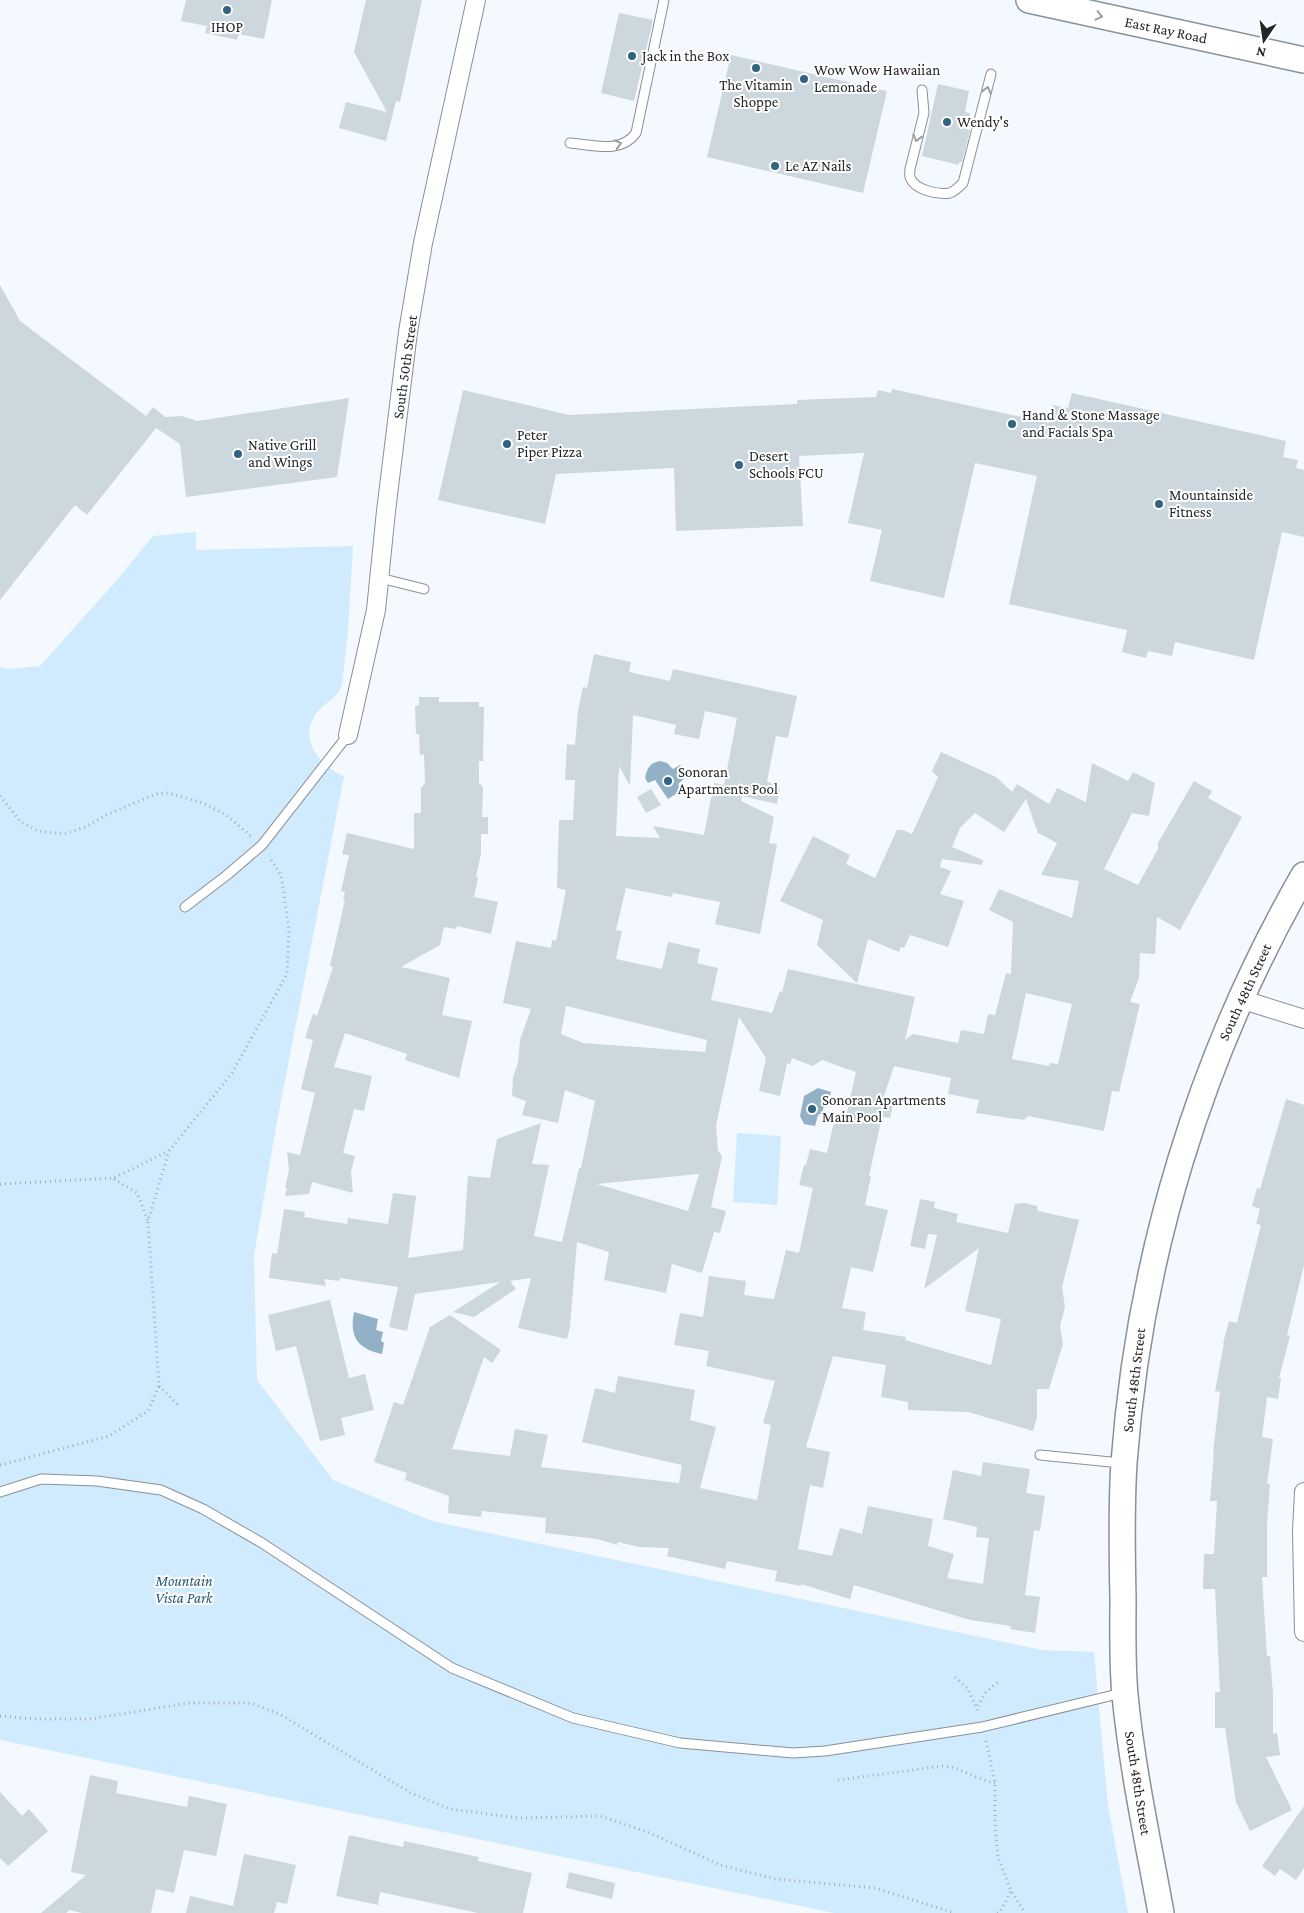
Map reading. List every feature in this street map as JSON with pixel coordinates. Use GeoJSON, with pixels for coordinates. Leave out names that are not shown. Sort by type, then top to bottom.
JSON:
{"type":"FeatureCollection","features":[{"type":"Feature","properties":{"kind":"main road","name":"East Ray Road"},"geometry":{"type":"LineString","coordinates":[[1044,2],[1304,60]]}},
{"type":"Feature","properties":{"kind":"main road","name":"South 48th Street"},"geometry":{"type":"LineString","coordinates":[[1161,1913],[1132,1754],[1124,1692],[1121,1526],[1124,1463],[1143,1314],[1159,1237],[1181,1158],[1217,1053],[1255,965],[1304,875]]}},
{"type":"Feature","properties":{"kind":"street","name":"South 50th Street"},"geometry":{"type":"LineString","coordinates":[[348,736],[370,640],[380,578],[386,510],[408,332],[423,244],[476,0]]}},
{"type":"Feature","properties":{"kind":"street"},"geometry":{"type":"LineString","coordinates":[[1240,998],[1304,1019]]}},
{"type":"Feature","properties":{"kind":"street"},"geometry":{"type":"LineString","coordinates":[[1304,1492],[1302,1531],[1304,1632]]}},
{"type":"Feature","properties":{"kind":"lane"},"geometry":{"type":"LineString","coordinates":[[570,143],[616,147],[631,140],[636,133],[664,0]]}},
{"type":"Feature","properties":{"kind":"lane"},"geometry":{"type":"LineString","coordinates":[[922,90],[924,113],[910,169],[910,177],[918,187],[930,192],[950,193],[963,183],[991,74]]}},
{"type":"Feature","properties":{"kind":"lane"},"geometry":{"type":"LineString","coordinates":[[380,578],[424,588]]}},
{"type":"Feature","properties":{"kind":"lane"},"geometry":{"type":"LineString","coordinates":[[184,907],[227,875],[262,845],[348,736]]}},
{"type":"Feature","properties":{"kind":"lane"},"geometry":{"type":"LineString","coordinates":[[1040,1455],[1124,1463]]}},
{"type":"Feature","properties":{"kind":"lane"},"geometry":{"type":"LineString","coordinates":[[0,1492],[41,1479],[97,1481],[160,1490],[203,1509],[262,1543],[452,1668],[573,1718],[680,1742],[793,1753],[825,1751],[982,1727],[1124,1692]]}},
{"type":"Feature","properties":{"kind":"path"},"geometry":{"type":"LineString","coordinates":[[0,796],[22,822],[38,831],[64,834],[86,827],[156,794],[168,793],[203,803],[226,815],[262,845],[281,875],[289,930],[286,974],[232,1073],[169,1151],[148,1221]]}},
{"type":"Feature","properties":{"kind":"path"},"geometry":{"type":"LineString","coordinates":[[0,1184],[114,1178],[169,1151]]}},
{"type":"Feature","properties":{"kind":"path"},"geometry":{"type":"LineString","coordinates":[[0,1465],[109,1436],[148,1411],[159,1386],[148,1221],[137,1194],[114,1178]]}},
{"type":"Feature","properties":{"kind":"path"},"geometry":{"type":"LineString","coordinates":[[159,1386],[180,1407]]}},
{"type":"Feature","properties":{"kind":"path"},"geometry":{"type":"LineString","coordinates":[[955,1677],[968,1689],[977,1706],[986,1692],[998,1682]]}},
{"type":"Feature","properties":{"kind":"path"},"geometry":{"type":"LineString","coordinates":[[0,1716],[36,1719],[91,1719],[188,1702],[252,1703],[281,1715],[411,1793],[450,1809],[518,1818],[600,1816],[650,1833],[720,1865],[775,1878],[875,1888],[954,1913]]}},
{"type":"Feature","properties":{"kind":"path"},"geometry":{"type":"LineString","coordinates":[[987,1748],[995,1783],[995,1825],[998,1858],[1011,1892],[1025,1913]]}},
{"type":"Feature","properties":{"kind":"path"},"geometry":{"type":"LineString","coordinates":[[838,1780],[943,1766],[953,1767],[971,1776],[995,1783]]}},
{"type":"Feature","properties":{"kind":"path"},"geometry":{"type":"LineString","coordinates":[[998,1913],[1011,1892]]}},
{"type":"Feature","properties":{"kind":"green space","name":"Mountain Vista Park"},"geometry":{"type":"Polygon","coordinates":[[[196,532],[196,550],[353,546],[348,630],[342,684],[337,694],[317,712],[310,726],[309,736],[315,753],[328,766],[344,776],[276,1127],[254,1255],[257,1380],[333,1480],[432,1521],[1042,1650],[1094,1652],[1108,1806],[1128,1913],[834,1913],[0,1740],[0,667],[6,669],[40,666],[116,581],[153,536],[196,532]]]}},
{"type":"Feature","properties":{"kind":"green space"},"geometry":{"type":"Polygon","coordinates":[[[737,1133],[781,1136],[777,1205],[733,1202],[737,1133]]]}},
{"type":"Feature","properties":{"kind":"shaded area","name":"Sonoran Apartments Pool"},"geometry":{"type":"Polygon","coordinates":[[[660,761],[667,763],[673,769],[680,765],[688,775],[678,784],[682,790],[668,799],[655,780],[648,783],[645,778],[650,766],[660,761]]]}},
{"type":"Feature","properties":{"kind":"shaded area","name":"Sonoran Apartments Main Pool"},"geometry":{"type":"Polygon","coordinates":[[[818,1088],[831,1092],[828,1104],[824,1106],[822,1113],[818,1115],[815,1126],[804,1124],[800,1116],[804,1096],[818,1088]]]}},
{"type":"Feature","properties":{"kind":"shaded area"},"geometry":{"type":"Polygon","coordinates":[[[354,1312],[378,1319],[376,1330],[383,1332],[381,1341],[384,1343],[382,1354],[367,1349],[357,1340],[353,1328],[354,1312]]]}},
{"type":"Feature","properties":{"kind":"building","name":"IHOP"},"geometry":{"type":"Polygon","coordinates":[[[186,0],[272,0],[264,39],[239,34],[237,40],[205,33],[207,26],[181,21],[186,0]]]}},
{"type":"Feature","properties":{"kind":"building"},"geometry":{"type":"Polygon","coordinates":[[[366,0],[422,0],[400,102],[396,101],[386,141],[339,128],[346,102],[387,112],[354,52],[366,0]]]}},
{"type":"Feature","properties":{"kind":"building","name":"Jack in the Box"},"geometry":{"type":"Polygon","coordinates":[[[619,13],[653,20],[634,101],[601,93],[619,13]]]}},
{"type":"Feature","properties":{"kind":"building"},"geometry":{"type":"Polygon","coordinates":[[[731,55],[887,91],[863,193],[707,157],[731,55]]]}},
{"type":"Feature","properties":{"kind":"building","name":"Wendy's"},"geometry":{"type":"Polygon","coordinates":[[[938,84],[969,91],[965,112],[970,113],[966,129],[970,130],[962,162],[959,162],[959,165],[922,156],[938,84]]]}},
{"type":"Feature","properties":{"kind":"building"},"geometry":{"type":"Polygon","coordinates":[[[0,285],[20,321],[146,416],[153,407],[165,417],[182,416],[197,421],[349,398],[337,477],[186,497],[180,444],[156,428],[87,515],[75,505],[0,600],[0,285]]]}},
{"type":"Feature","properties":{"kind":"building"},"geometry":{"type":"Polygon","coordinates":[[[892,389],[1049,423],[1053,405],[1068,408],[1072,393],[1286,441],[1283,457],[1298,460],[1296,468],[1304,470],[1304,537],[1282,532],[1254,660],[1175,642],[1172,656],[1148,651],[1146,658],[1122,652],[1127,630],[1009,604],[1037,476],[975,463],[944,598],[870,581],[882,530],[848,523],[864,453],[799,456],[803,526],[676,531],[674,468],[556,474],[545,524],[438,500],[463,390],[569,415],[797,404],[797,400],[876,397],[878,390],[891,393],[892,389]]]}},
{"type":"Feature","properties":{"kind":"building"},"geometry":{"type":"Polygon","coordinates":[[[594,654],[631,662],[629,672],[670,681],[673,669],[797,696],[788,738],[776,736],[767,781],[780,789],[777,804],[742,796],[741,801],[774,817],[769,843],[777,844],[760,934],[715,924],[720,902],[673,893],[672,897],[626,888],[616,930],[622,931],[616,959],[662,969],[668,942],[700,949],[697,963],[718,968],[711,1000],[772,1013],[780,991],[782,992],[788,969],[915,997],[905,1040],[913,1034],[958,1043],[961,1030],[984,1034],[988,1014],[995,1015],[1006,973],[1011,974],[1013,922],[989,910],[999,889],[1072,918],[1079,881],[1041,875],[1057,843],[1038,833],[1026,799],[1004,832],[975,813],[960,828],[952,847],[983,860],[982,865],[942,859],[940,867],[951,871],[940,894],[964,901],[948,947],[910,935],[904,948],[901,947],[899,952],[868,939],[857,983],[817,945],[823,920],[780,901],[813,836],[850,855],[846,864],[875,878],[897,830],[903,830],[912,834],[938,777],[932,771],[941,752],[996,777],[1012,792],[1017,784],[1049,804],[1057,788],[1086,802],[1092,763],[1128,781],[1133,772],[1155,783],[1149,816],[1132,813],[1104,869],[1138,885],[1158,849],[1158,843],[1194,781],[1212,791],[1208,798],[1242,817],[1180,930],[1157,917],[1155,954],[1140,953],[1139,978],[1130,1002],[1140,1004],[1119,1092],[1112,1091],[1104,1131],[1028,1116],[1024,1120],[976,1113],[979,1100],[948,1094],[951,1078],[894,1066],[884,1096],[887,1096],[887,1100],[894,1101],[890,1118],[883,1117],[881,1121],[865,1205],[888,1210],[873,1272],[851,1267],[842,1308],[866,1312],[863,1330],[906,1337],[905,1340],[991,1365],[1001,1319],[965,1311],[979,1248],[924,1289],[937,1235],[928,1234],[925,1249],[910,1246],[920,1199],[935,1202],[934,1208],[958,1214],[956,1222],[1008,1233],[1015,1204],[1025,1203],[1037,1206],[1038,1211],[1079,1220],[1062,1287],[1065,1307],[1060,1326],[1063,1344],[1049,1389],[1037,1389],[1037,1417],[1033,1431],[968,1412],[908,1410],[908,1402],[881,1397],[886,1365],[833,1356],[806,1447],[830,1452],[823,1488],[810,1485],[798,1549],[832,1556],[840,1528],[862,1534],[868,1506],[933,1519],[928,1546],[954,1554],[947,1578],[983,1584],[989,1538],[976,1537],[977,1527],[943,1519],[953,1470],[981,1476],[983,1462],[1030,1469],[1026,1493],[1045,1496],[1040,1531],[1034,1530],[1025,1595],[1040,1597],[1035,1633],[1010,1629],[1011,1626],[970,1620],[854,1585],[850,1599],[801,1584],[801,1586],[775,1581],[777,1571],[727,1561],[725,1569],[667,1556],[669,1548],[639,1547],[618,1542],[617,1545],[597,1539],[545,1533],[546,1518],[482,1511],[481,1517],[448,1513],[449,1496],[405,1480],[407,1473],[374,1462],[394,1402],[403,1405],[430,1327],[450,1315],[501,1350],[492,1363],[484,1357],[452,1449],[510,1456],[515,1429],[548,1435],[541,1467],[679,1483],[682,1465],[582,1442],[595,1388],[615,1393],[618,1376],[695,1390],[690,1420],[716,1427],[700,1488],[757,1500],[771,1425],[763,1423],[775,1381],[706,1366],[709,1351],[674,1345],[680,1313],[703,1317],[709,1276],[746,1281],[744,1295],[774,1299],[786,1250],[799,1253],[813,1188],[799,1185],[804,1165],[806,1165],[810,1149],[827,1153],[834,1122],[836,1119],[845,1121],[856,1072],[822,1060],[813,1066],[792,1058],[790,1064],[787,1063],[780,1096],[759,1091],[766,1058],[739,1017],[716,1126],[718,1151],[722,1156],[711,1207],[726,1211],[720,1233],[714,1232],[702,1273],[672,1264],[666,1293],[604,1280],[609,1252],[577,1242],[570,1327],[567,1339],[518,1328],[531,1278],[510,1281],[516,1289],[474,1317],[453,1312],[500,1282],[415,1294],[407,1331],[389,1327],[398,1287],[340,1278],[339,1281],[324,1279],[326,1286],[269,1278],[272,1253],[277,1254],[284,1209],[305,1212],[304,1217],[347,1224],[348,1218],[388,1224],[393,1193],[416,1196],[408,1258],[463,1250],[468,1176],[490,1178],[497,1139],[541,1123],[532,1164],[549,1165],[534,1236],[562,1242],[579,1168],[581,1168],[595,1101],[565,1090],[558,1123],[522,1115],[526,1101],[512,1096],[513,1077],[518,1063],[520,1040],[531,1009],[503,1003],[516,941],[551,948],[552,940],[556,941],[566,890],[557,888],[559,820],[573,820],[575,780],[565,780],[567,744],[575,745],[578,711],[583,687],[587,688],[594,654]],[[705,711],[699,739],[674,734],[676,725],[633,715],[630,786],[619,766],[616,836],[660,838],[653,826],[704,835],[714,783],[724,785],[737,718],[705,711]],[[1026,993],[1012,1059],[1049,1066],[1050,1063],[1058,1064],[1072,1004],[1026,993]],[[566,1006],[561,1034],[583,1043],[705,1052],[707,1040],[566,1006]],[[699,1174],[597,1184],[688,1211],[699,1174]]]}},
{"type":"Feature","properties":{"kind":"building"},"geometry":{"type":"Polygon","coordinates":[[[419,697],[439,697],[439,702],[479,702],[479,707],[484,707],[483,761],[479,761],[479,783],[483,787],[482,817],[488,817],[488,834],[481,834],[481,854],[474,897],[498,902],[491,934],[457,926],[456,929],[444,927],[440,945],[401,967],[450,978],[442,1015],[472,1021],[459,1078],[405,1060],[407,1054],[345,1033],[334,1067],[372,1076],[364,1111],[354,1109],[343,1153],[355,1156],[351,1172],[353,1193],[312,1182],[309,1194],[285,1196],[289,1170],[287,1152],[300,1155],[315,1093],[301,1089],[313,1040],[305,1038],[313,1014],[317,1016],[333,967],[330,966],[345,900],[343,900],[345,892],[341,891],[349,855],[342,854],[347,833],[414,849],[414,813],[421,813],[421,788],[425,783],[424,754],[420,755],[419,734],[416,734],[415,706],[419,705],[419,697]]]}},
{"type":"Feature","properties":{"kind":"building"},"geometry":{"type":"Polygon","coordinates":[[[651,789],[661,805],[646,813],[637,797],[651,789]]]}},
{"type":"Feature","properties":{"kind":"building"},"geometry":{"type":"Polygon","coordinates":[[[1286,1099],[1304,1105],[1304,1265],[1287,1335],[1290,1336],[1279,1378],[1281,1378],[1278,1399],[1267,1397],[1262,1437],[1273,1439],[1267,1484],[1270,1484],[1267,1525],[1267,1577],[1262,1577],[1267,1656],[1270,1656],[1273,1694],[1273,1734],[1277,1733],[1280,1755],[1266,1757],[1292,1810],[1250,1831],[1236,1802],[1225,1728],[1215,1728],[1215,1692],[1220,1692],[1215,1589],[1203,1589],[1204,1554],[1214,1554],[1217,1501],[1210,1501],[1220,1392],[1215,1391],[1223,1343],[1229,1321],[1237,1323],[1261,1225],[1256,1224],[1260,1209],[1252,1206],[1257,1188],[1260,1189],[1286,1099]]]}},
{"type":"Feature","properties":{"kind":"building"},"geometry":{"type":"Polygon","coordinates":[[[330,1300],[349,1378],[365,1374],[374,1410],[341,1418],[345,1435],[320,1441],[296,1346],[276,1351],[268,1315],[330,1300]]]}},
{"type":"Feature","properties":{"kind":"building"},"geometry":{"type":"Polygon","coordinates":[[[90,1775],[118,1781],[116,1793],[187,1807],[189,1796],[227,1804],[216,1856],[184,1850],[174,1893],[156,1889],[151,1913],[82,1913],[69,1910],[66,1913],[41,1913],[86,1875],[71,1872],[90,1775]]]}},
{"type":"Feature","properties":{"kind":"building"},"geometry":{"type":"Polygon","coordinates":[[[0,1792],[22,1816],[29,1809],[48,1831],[8,1866],[0,1858],[0,1792]]]}},
{"type":"Feature","properties":{"kind":"building"},"geometry":{"type":"Polygon","coordinates":[[[1304,1806],[1304,1868],[1296,1880],[1280,1869],[1275,1876],[1262,1866],[1304,1806]]]}},
{"type":"Feature","properties":{"kind":"building"},"geometry":{"type":"Polygon","coordinates":[[[349,1835],[403,1847],[404,1841],[479,1857],[478,1861],[532,1873],[523,1913],[478,1913],[380,1892],[378,1905],[336,1896],[349,1835]]]}},
{"type":"Feature","properties":{"kind":"building"},"geometry":{"type":"Polygon","coordinates":[[[244,1854],[296,1865],[287,1904],[277,1902],[274,1913],[186,1913],[190,1896],[233,1906],[244,1854]]]}},
{"type":"Feature","properties":{"kind":"building"},"geometry":{"type":"Polygon","coordinates":[[[569,1872],[615,1883],[612,1899],[566,1888],[569,1872]]]}},
{"type":"Feature","properties":{"kind":"place","name":"IHOP"},"geometry":{"type":"Point","coordinates":[227,10]}},
{"type":"Feature","properties":{"kind":"place","name":"Jack in the Box"},"geometry":{"type":"Point","coordinates":[632,56]}},
{"type":"Feature","properties":{"kind":"place","name":"The Vitamin Shoppe"},"geometry":{"type":"Point","coordinates":[756,68]}},
{"type":"Feature","properties":{"kind":"place","name":"Wow Wow Hawaiian Lemonade"},"geometry":{"type":"Point","coordinates":[804,79]}},
{"type":"Feature","properties":{"kind":"place","name":"Wendy's"},"geometry":{"type":"Point","coordinates":[947,122]}},
{"type":"Feature","properties":{"kind":"place","name":"Le AZ Nails"},"geometry":{"type":"Point","coordinates":[775,166]}},
{"type":"Feature","properties":{"kind":"place","name":"Hand & Stone Massage and Facials Spa"},"geometry":{"type":"Point","coordinates":[1012,424]}},
{"type":"Feature","properties":{"kind":"place","name":"Peter Piper Pizza"},"geometry":{"type":"Point","coordinates":[507,444]}},
{"type":"Feature","properties":{"kind":"place","name":"Native Grill and Wings"},"geometry":{"type":"Point","coordinates":[238,454]}},
{"type":"Feature","properties":{"kind":"place","name":"Desert Schools FCU"},"geometry":{"type":"Point","coordinates":[739,465]}},
{"type":"Feature","properties":{"kind":"place","name":"Mountainside Fitness"},"geometry":{"type":"Point","coordinates":[1159,504]}},
{"type":"Feature","properties":{"kind":"place","name":"Sonoran Apartments Pool"},"geometry":{"type":"Point","coordinates":[668,781]}},
{"type":"Feature","properties":{"kind":"place","name":"Sonoran Apartments Main Pool"},"geometry":{"type":"Point","coordinates":[812,1109]}}]}
